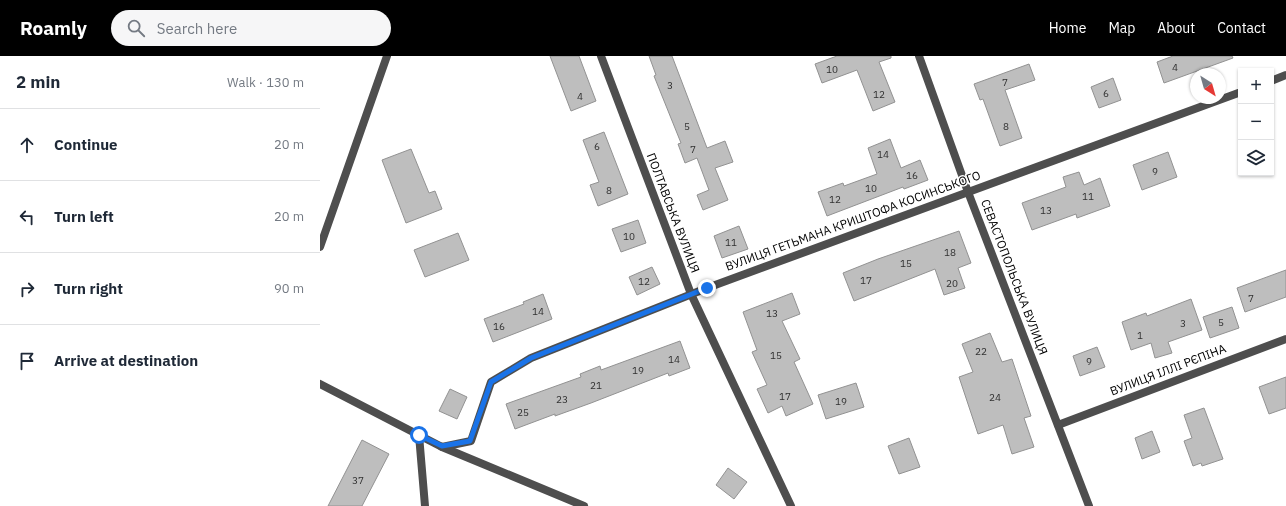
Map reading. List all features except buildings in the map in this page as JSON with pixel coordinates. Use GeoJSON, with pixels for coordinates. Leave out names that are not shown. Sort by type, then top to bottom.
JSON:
{"type":"FeatureCollection","features":[{"type":"Feature","properties":{"kind":"street"},"geometry":{"type":"LineString","coordinates":[[320,247],[388,56]]}},
{"type":"Feature","properties":{"kind":"street","name":"ПОЛТАВСЬКА ВУЛИЦЯ"},"geometry":{"type":"LineString","coordinates":[[601,56],[691,294],[790,506]]}},
{"type":"Feature","properties":{"kind":"street","name":"СЕВАСТОПОЛЬСЬКА ВУЛИЦЯ"},"geometry":{"type":"LineString","coordinates":[[919,56],[968,192],[1089,506]]}},
{"type":"Feature","properties":{"kind":"street"},"geometry":{"type":"LineString","coordinates":[[1274,80],[1286,75]]}},
{"type":"Feature","properties":{"kind":"street","name":"ВУЛИЦЯ ГЕТЬМАНА КРИШТОФА КОСИНСЬКОГО"},"geometry":{"type":"LineString","coordinates":[[442,446],[470,441],[491,382],[531,358],[691,294],[1238,93]]}},
{"type":"Feature","properties":{"kind":"street","name":"ВУЛИЦЯ ІЛЛІ РЄПІНА"},"geometry":{"type":"LineString","coordinates":[[1058,424],[1286,339]]}},
{"type":"Feature","properties":{"kind":"street"},"geometry":{"type":"LineString","coordinates":[[320,384],[442,446],[584,506]]}},
{"type":"Feature","properties":{"kind":"street"},"geometry":{"type":"LineString","coordinates":[[419,435],[425,506]]}},
{"type":"Feature","properties":{"kind":"route"},"geometry":{"type":"LineString","coordinates":[[419,435],[442,446],[470,441],[491,382],[531,358],[707,288]]}}]}
